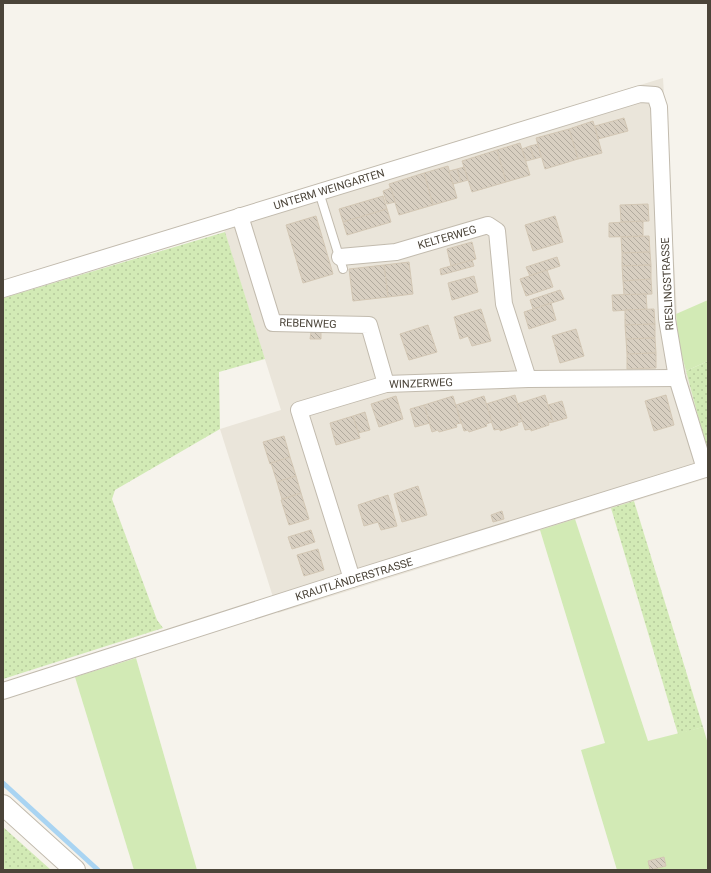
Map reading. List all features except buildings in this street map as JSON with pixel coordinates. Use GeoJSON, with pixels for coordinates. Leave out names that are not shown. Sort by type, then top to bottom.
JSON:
{"type":"FeatureCollection","features":[{"type":"Feature","properties":{"kind":"street","name":"UNTERM WEINGARTEN"},"geometry":{"type":"LineString","coordinates":[[3,289],[640,94],[655,95]]}},
{"type":"Feature","properties":{"kind":"street","name":"RIESLINGSTRASSE"},"geometry":{"type":"LineString","coordinates":[[655,95],[659,107],[667,319],[677,378],[705,470]]}},
{"type":"Feature","properties":{"kind":"street","name":"REBENWEG"},"geometry":{"type":"LineString","coordinates":[[240,216],[273,322],[369,325],[386,384]]}},
{"type":"Feature","properties":{"kind":"street","name":"KELTERWEG"},"geometry":{"type":"LineString","coordinates":[[342,263],[396,252],[488,225],[497,231],[504,304],[528,379]]}},
{"type":"Feature","properties":{"kind":"street","name":"WINZERWEG"},"geometry":{"type":"LineString","coordinates":[[352,579],[299,410],[386,384],[528,379],[677,378]]}},
{"type":"Feature","properties":{"kind":"street","name":"KRAUTLÄNDERSTRASSE"},"geometry":{"type":"LineString","coordinates":[[3,691],[352,579],[705,470]]}},
{"type":"Feature","properties":{"kind":"street"},"geometry":{"type":"LineString","coordinates":[[3,805],[74,870]]}},
{"type":"Feature","properties":{"kind":"lane","name":"KELTERWEG"},"geometry":{"type":"LineString","coordinates":[[319,192],[342,263]]}},
{"type":"Feature","properties":{"kind":"shaded area"},"geometry":{"type":"Polygon","coordinates":[[[663,78],[679,345],[708,454],[708,478],[278,613],[220,429],[281,410],[219,214],[663,78]]]}},
{"type":"Feature","properties":{"kind":"green space"},"geometry":{"type":"Polygon","coordinates":[[[225,232],[265,359],[219,372],[220,429],[115,490],[112,499],[157,620],[163,628],[3,679],[3,298],[225,232]]]}},
{"type":"Feature","properties":{"kind":"green space"},"geometry":{"type":"Polygon","coordinates":[[[708,300],[708,361],[686,371],[679,345],[676,314],[708,300]]]}},
{"type":"Feature","properties":{"kind":"green space"},"geometry":{"type":"Polygon","coordinates":[[[708,361],[708,454],[686,371],[708,361]]]}},
{"type":"Feature","properties":{"kind":"green space"},"geometry":{"type":"Polygon","coordinates":[[[634,501],[703,727],[678,734],[611,508],[634,501]]]}},
{"type":"Feature","properties":{"kind":"green space"},"geometry":{"type":"Polygon","coordinates":[[[575,519],[648,741],[703,727],[708,744],[708,870],[617,870],[581,750],[605,743],[540,530],[575,519]]]}},
{"type":"Feature","properties":{"kind":"green space"},"geometry":{"type":"Polygon","coordinates":[[[136,658],[197,870],[134,870],[75,677],[136,658]]]}},
{"type":"Feature","properties":{"kind":"green space"},"geometry":{"type":"Polygon","coordinates":[[[3,827],[51,870],[3,870],[3,827]]]}},
{"type":"Feature","properties":{"kind":"waterway"},"geometry":{"type":"LineString","coordinates":[[3,783],[98,870]]}}]}
